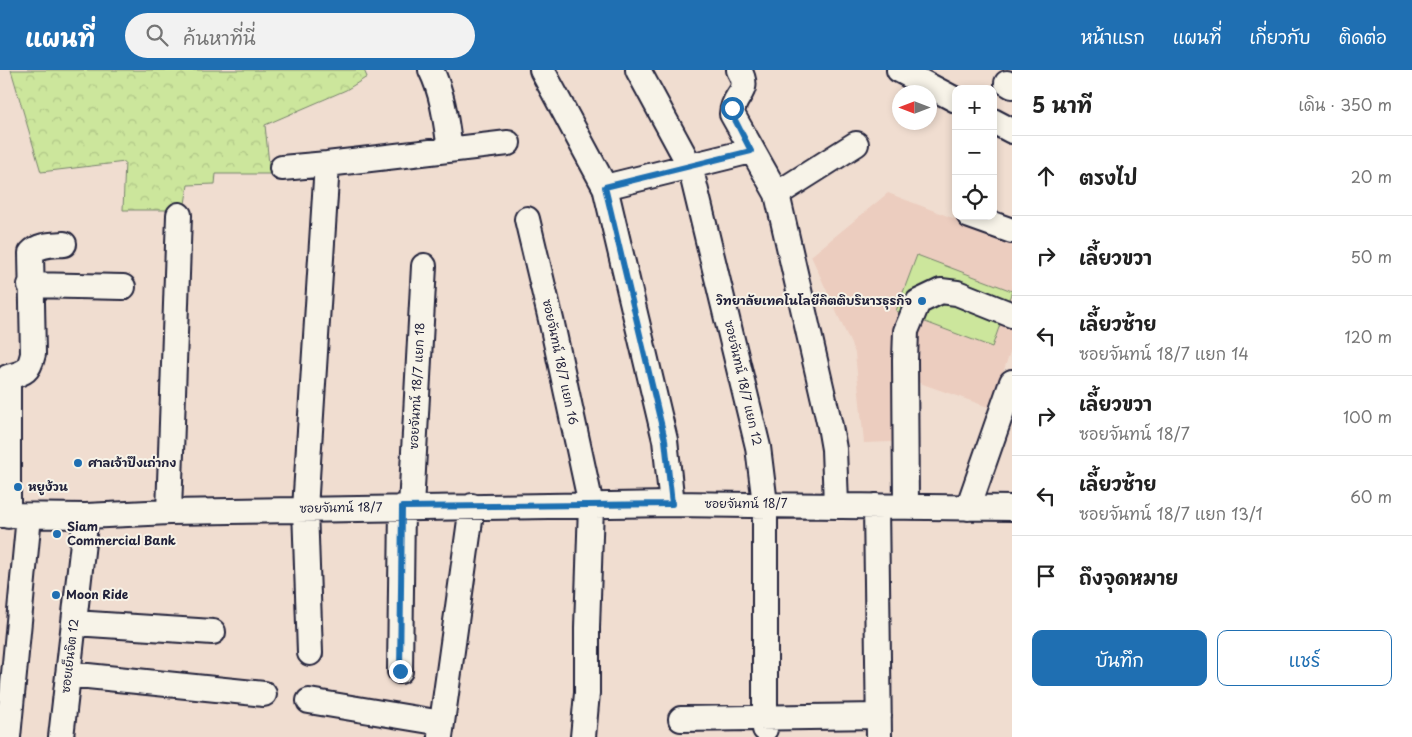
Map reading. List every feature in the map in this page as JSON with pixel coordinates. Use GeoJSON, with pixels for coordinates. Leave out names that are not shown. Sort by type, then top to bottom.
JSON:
{"type":"FeatureCollection","features":[{"type":"Feature","properties":{"kind":"street"},"geometry":{"type":"LineString","coordinates":[[431,70],[442,101],[450,148]]}},
{"type":"Feature","properties":{"kind":"street"},"geometry":{"type":"LineString","coordinates":[[542,70],[605,187],[665,440],[672,504]]}},
{"type":"Feature","properties":{"kind":"street","name":"ซอยจันทน์ 18/7 แยก 12"},"geometry":{"type":"LineString","coordinates":[[638,70],[690,166],[755,431],[765,504],[754,725]]}},
{"type":"Feature","properties":{"kind":"street"},"geometry":{"type":"LineString","coordinates":[[739,70],[744,86],[734,103],[732,114],[751,151],[777,194],[830,426],[834,449],[836,505]]}},
{"type":"Feature","properties":{"kind":"street"},"geometry":{"type":"LineString","coordinates":[[899,70],[952,98]]}},
{"type":"Feature","properties":{"kind":"street"},"geometry":{"type":"LineString","coordinates":[[997,123],[1012,131]]}},
{"type":"Feature","properties":{"kind":"street"},"geometry":{"type":"LineString","coordinates":[[282,168],[508,143]]}},
{"type":"Feature","properties":{"kind":"street"},"geometry":{"type":"LineString","coordinates":[[777,194],[856,144]]}},
{"type":"Feature","properties":{"kind":"street"},"geometry":{"type":"LineString","coordinates":[[605,187],[751,151]]}},
{"type":"Feature","properties":{"kind":"street"},"geometry":{"type":"LineString","coordinates":[[310,653],[305,509],[327,164]]}},
{"type":"Feature","properties":{"kind":"street"},"geometry":{"type":"LineString","coordinates":[[169,512],[179,215]]}},
{"type":"Feature","properties":{"kind":"street","name":"ซอยจันทน์ 18/7 แยก 16"},"geometry":{"type":"LineString","coordinates":[[527,219],[552,324],[590,505],[587,693],[583,737]]}},
{"type":"Feature","properties":{"kind":"street"},"geometry":{"type":"LineString","coordinates":[[981,220],[1012,231]]}},
{"type":"Feature","properties":{"kind":"street"},"geometry":{"type":"LineString","coordinates":[[8,737],[12,516],[8,378],[20,374],[31,366],[33,354],[30,285],[31,252],[40,246],[64,244]]}},
{"type":"Feature","properties":{"kind":"street","name":"ซอยจันทน์ 18/7 แยก 18"},"geometry":{"type":"LineString","coordinates":[[400,671],[407,507],[424,266]]}},
{"type":"Feature","properties":{"kind":"street"},"geometry":{"type":"LineString","coordinates":[[30,285],[122,287]]}},
{"type":"Feature","properties":{"kind":"street"},"geometry":{"type":"LineString","coordinates":[[906,506],[906,332],[918,302],[941,291],[957,293],[1012,315]]}},
{"type":"Feature","properties":{"kind":"street"},"geometry":{"type":"LineString","coordinates":[[968,508],[1012,382]]}},
{"type":"Feature","properties":{"kind":"street","name":"ซอยจันทน์ 18/7"},"geometry":{"type":"LineString","coordinates":[[12,516],[86,516],[169,512],[407,507],[672,504],[1012,508]]}},
{"type":"Feature","properties":{"kind":"street"},"geometry":{"type":"LineString","coordinates":[[309,701],[441,730],[472,506]]}},
{"type":"Feature","properties":{"kind":"street"},"geometry":{"type":"LineString","coordinates":[[681,719],[754,725],[879,727],[876,506]]}},
{"type":"Feature","properties":{"kind":"street","name":"ซอยเย็นจิต 12"},"geometry":{"type":"LineString","coordinates":[[61,737],[86,516]]}},
{"type":"Feature","properties":{"kind":"street"},"geometry":{"type":"LineString","coordinates":[[74,623],[212,632]]}},
{"type":"Feature","properties":{"kind":"street"},"geometry":{"type":"LineString","coordinates":[[68,674],[264,694]]}},
{"type":"Feature","properties":{"kind":"shaded area","name":"วิทยาลัยเทคโนโลยีกิตติบริหารธุรกิจ"},"geometry":{"type":"Polygon","coordinates":[[[888,193],[952,218],[952,220],[958,220],[1012,241],[1012,346],[991,408],[914,381],[915,482],[893,482],[892,442],[864,443],[855,353],[811,256],[888,193]]]}},
{"type":"Feature","properties":{"kind":"green space"},"geometry":{"type":"Polygon","coordinates":[[[11,70],[364,70],[367,77],[346,90],[265,125],[270,174],[216,174],[215,184],[188,185],[184,210],[123,210],[125,162],[41,172],[11,70]]]}},
{"type":"Feature","properties":{"kind":"green space"},"geometry":{"type":"Polygon","coordinates":[[[917,255],[1012,291],[992,347],[896,311],[917,255]]]}},
{"type":"Feature","properties":{"kind":"place","name":"วิทยาลัยเทคโนโลยีกิตติบริหารธุรกิจ"},"geometry":{"type":"Point","coordinates":[922,301]}},
{"type":"Feature","properties":{"kind":"place","name":"ศาลเจ้าปึงเถ่ากง"},"geometry":{"type":"Point","coordinates":[78,463]}},
{"type":"Feature","properties":{"kind":"place","name":"หยูง้วน"},"geometry":{"type":"Point","coordinates":[18,487]}},
{"type":"Feature","properties":{"kind":"place","name":"Siam Commercial Bank"},"geometry":{"type":"Point","coordinates":[57,534]}},
{"type":"Feature","properties":{"kind":"place","name":"Moon Ride"},"geometry":{"type":"Point","coordinates":[56,595]}},
{"type":"Feature","properties":{"kind":"route"},"geometry":{"type":"LineString","coordinates":[[400,671],[402,507],[672,504],[665,440],[605,187],[751,151],[732,114],[732,108]]}}]}
